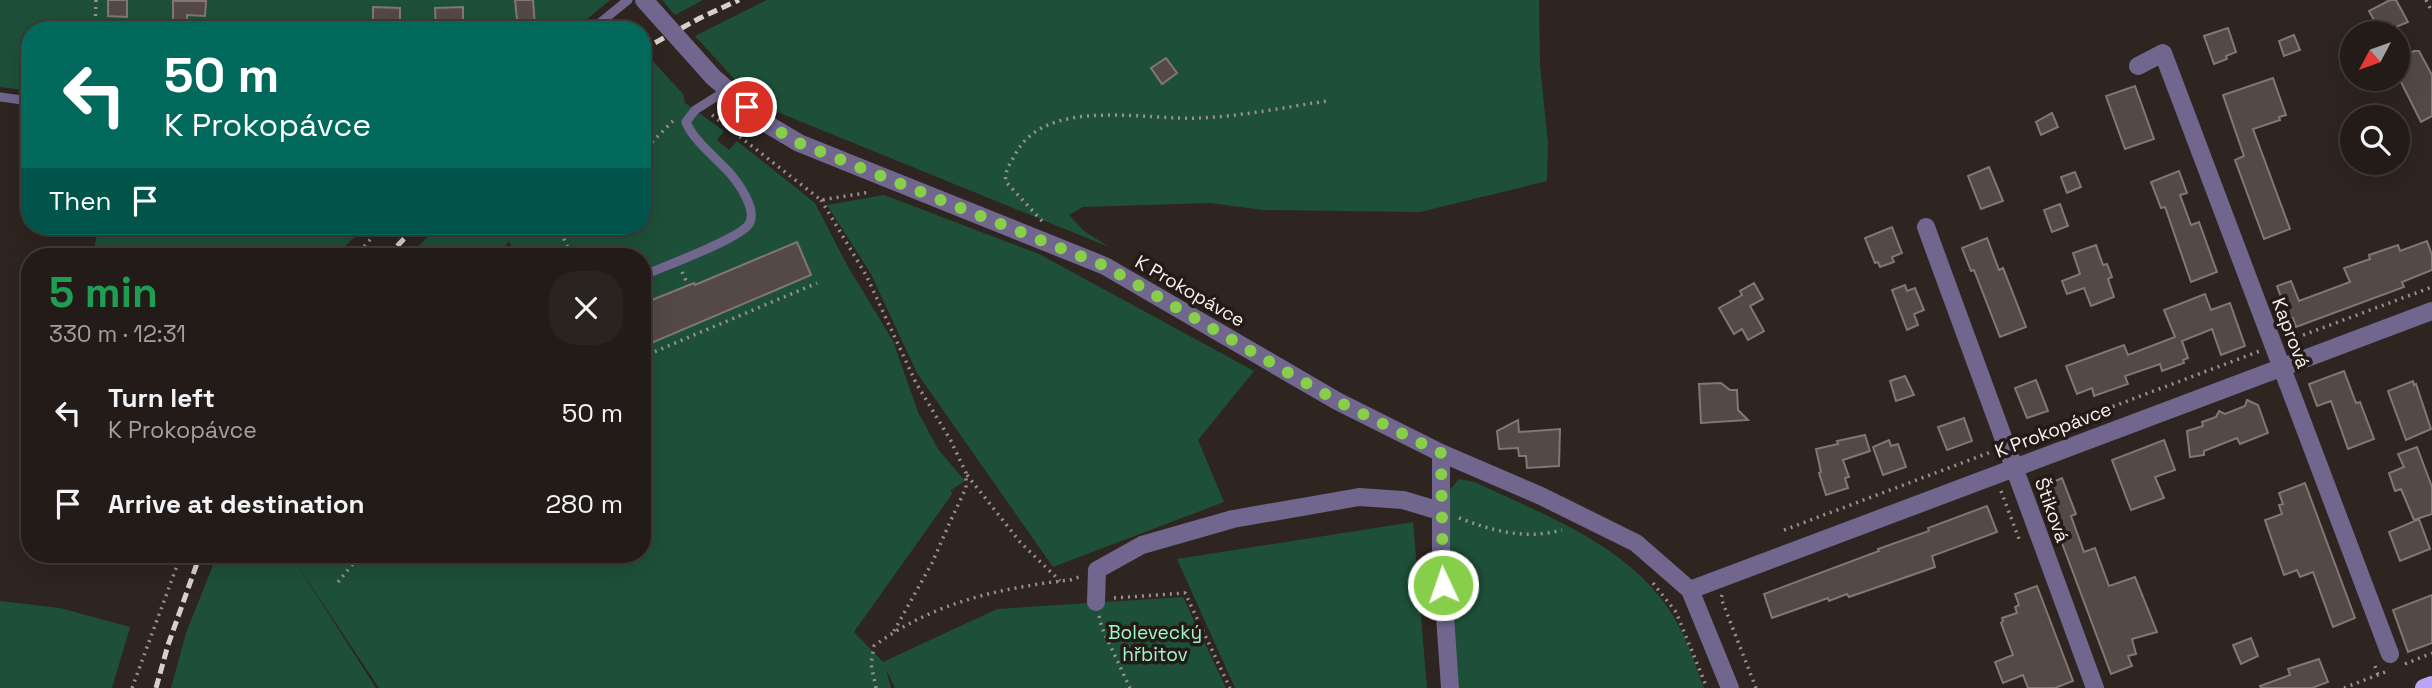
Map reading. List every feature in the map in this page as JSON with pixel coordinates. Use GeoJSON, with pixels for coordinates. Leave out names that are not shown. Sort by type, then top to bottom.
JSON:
{"type":"FeatureCollection","features":[{"type":"Feature","properties":{"kind":"main road"},"geometry":{"type":"LineString","coordinates":[[2424,688],[2432,685]]}},
{"type":"Feature","properties":{"kind":"street","name":"K Prokopávce"},"geometry":{"type":"LineString","coordinates":[[644,0],[727,90],[767,124],[799,143],[1105,266],[1337,401],[1441,453],[1541,496],[1636,543],[1690,590],[1730,688]]}},
{"type":"Feature","properties":{"kind":"street","name":"Kaprová"},"geometry":{"type":"LineString","coordinates":[[2138,66],[2163,53],[2390,654]]}},
{"type":"Feature","properties":{"kind":"street","name":"Štiková"},"geometry":{"type":"LineString","coordinates":[[1926,228],[2095,688]]}},
{"type":"Feature","properties":{"kind":"street","name":"K Prokopávce"},"geometry":{"type":"LineString","coordinates":[[1690,590],[2432,312]]}},
{"type":"Feature","properties":{"kind":"street"},"geometry":{"type":"LineString","coordinates":[[1441,453],[1441,559],[1450,688]]}},
{"type":"Feature","properties":{"kind":"street"},"geometry":{"type":"LineString","coordinates":[[1095,599],[1097,570],[1142,545],[1233,519],[1359,497],[1403,500],[1440,511]]}},
{"type":"Feature","properties":{"kind":"lane"},"geometry":{"type":"LineString","coordinates":[[602,21],[628,0]]}},
{"type":"Feature","properties":{"kind":"lane"},"geometry":{"type":"LineString","coordinates":[[651,272],[734,236],[750,223],[752,214],[748,203],[732,175],[687,125],[687,118],[727,90]]}},
{"type":"Feature","properties":{"kind":"lane"},"geometry":{"type":"LineString","coordinates":[[0,97],[21,100]]}},
{"type":"Feature","properties":{"kind":"path"},"geometry":{"type":"LineString","coordinates":[[95,21],[96,0]]}},
{"type":"Feature","properties":{"kind":"path"},"geometry":{"type":"LineString","coordinates":[[2426,0],[2432,12]]}},
{"type":"Feature","properties":{"kind":"path"},"geometry":{"type":"LineString","coordinates":[[1044,222],[1006,182],[1005,173],[1019,148],[1038,128],[1065,118],[1200,118],[1328,101]]}},
{"type":"Feature","properties":{"kind":"path"},"geometry":{"type":"LineString","coordinates":[[708,102],[710,114],[821,200],[866,275],[916,383],[951,441],[966,473],[1020,542],[1060,581]]}},
{"type":"Feature","properties":{"kind":"path"},"geometry":{"type":"LineString","coordinates":[[651,143],[676,118]]}},
{"type":"Feature","properties":{"kind":"path"},"geometry":{"type":"LineString","coordinates":[[821,200],[875,192]]}},
{"type":"Feature","properties":{"kind":"path"},"geometry":{"type":"LineString","coordinates":[[651,354],[817,283]]}},
{"type":"Feature","properties":{"kind":"path"},"geometry":{"type":"LineString","coordinates":[[1784,530],[2432,287]]}},
{"type":"Feature","properties":{"kind":"path"},"geometry":{"type":"LineString","coordinates":[[703,321],[707,330]]}},
{"type":"Feature","properties":{"kind":"path"},"geometry":{"type":"LineString","coordinates":[[894,631],[932,563],[966,488],[966,473]]}},
{"type":"Feature","properties":{"kind":"path"},"geometry":{"type":"LineString","coordinates":[[1440,511],[1507,534],[1527,535],[1562,530]]}},
{"type":"Feature","properties":{"kind":"path"},"geometry":{"type":"LineString","coordinates":[[132,688],[178,563]]}},
{"type":"Feature","properties":{"kind":"path"},"geometry":{"type":"LineString","coordinates":[[338,582],[353,563]]}},
{"type":"Feature","properties":{"kind":"path"},"geometry":{"type":"LineString","coordinates":[[876,688],[871,664],[874,646],[894,631],[942,608],[982,594],[1012,587],[1070,580],[1097,570]]}},
{"type":"Feature","properties":{"kind":"path"},"geometry":{"type":"LineString","coordinates":[[1651,580],[1676,612],[1707,688]]}},
{"type":"Feature","properties":{"kind":"path"},"geometry":{"type":"LineString","coordinates":[[1130,688],[1102,628],[1095,599],[1185,593],[1230,688]]}},
{"type":"Feature","properties":{"kind":"green space"},"geometry":{"type":"Polygon","coordinates":[[[0,0],[610,0],[585,21],[21,21],[21,90],[0,87],[0,0]]]}},
{"type":"Feature","properties":{"kind":"green space"},"geometry":{"type":"Polygon","coordinates":[[[662,0],[703,0],[675,15],[662,0]]]}},
{"type":"Feature","properties":{"kind":"green space"},"geometry":{"type":"Polygon","coordinates":[[[767,0],[1539,0],[1540,65],[1548,143],[1547,181],[1420,212],[1263,210],[1210,203],[1083,207],[1069,215],[1084,231],[1109,247],[770,109],[738,83],[695,36],[767,0]]]}},
{"type":"Feature","properties":{"kind":"green space","name":"Bolevecký hřbitov"},"geometry":{"type":"Polygon","coordinates":[[[651,61],[683,94],[685,103],[724,131],[717,140],[729,150],[737,141],[815,203],[847,265],[893,341],[918,412],[938,449],[965,481],[951,490],[952,494],[854,632],[883,662],[997,609],[1183,597],[1226,688],[895,688],[886,669],[891,688],[379,688],[296,563],[651,563],[651,248],[512,248],[509,241],[503,248],[417,248],[429,235],[651,235],[651,61]]]}},
{"type":"Feature","properties":{"kind":"green space"},"geometry":{"type":"Polygon","coordinates":[[[884,195],[1039,254],[1254,371],[1198,440],[1224,502],[1053,567],[917,373],[871,274],[827,205],[884,195]]]}},
{"type":"Feature","properties":{"kind":"green space"},"geometry":{"type":"Polygon","coordinates":[[[97,235],[356,235],[344,248],[94,248],[97,235]]]}},
{"type":"Feature","properties":{"kind":"green space"},"geometry":{"type":"Polygon","coordinates":[[[1459,479],[1475,482],[1562,523],[1591,539],[1642,577],[1663,601],[1680,628],[1704,688],[1457,688],[1447,512],[1449,491],[1459,479]]]}},
{"type":"Feature","properties":{"kind":"green space"},"geometry":{"type":"Polygon","coordinates":[[[1413,522],[1427,688],[1235,688],[1177,559],[1413,522]]]}},
{"type":"Feature","properties":{"kind":"green space"},"geometry":{"type":"Polygon","coordinates":[[[214,563],[296,563],[376,688],[171,688],[186,633],[214,563]]]}},
{"type":"Feature","properties":{"kind":"green space"},"geometry":{"type":"Polygon","coordinates":[[[0,601],[60,608],[130,627],[112,688],[0,688],[0,601]]]}},
{"type":"Feature","properties":{"kind":"building"},"geometry":{"type":"Polygon","coordinates":[[[108,0],[127,0],[127,17],[108,16],[108,0]]]}},
{"type":"Feature","properties":{"kind":"building"},"geometry":{"type":"Polygon","coordinates":[[[515,0],[533,0],[535,21],[517,21],[515,0]]]}},
{"type":"Feature","properties":{"kind":"building"},"geometry":{"type":"Polygon","coordinates":[[[2390,0],[2396,0],[2407,21],[2374,21],[2369,11],[2390,0]]]}},
{"type":"Feature","properties":{"kind":"building"},"geometry":{"type":"Polygon","coordinates":[[[173,1],[206,1],[205,16],[187,15],[187,21],[173,21],[173,1]]]}},
{"type":"Feature","properties":{"kind":"building"},"geometry":{"type":"Polygon","coordinates":[[[373,7],[400,8],[400,21],[373,21],[373,7]]]}},
{"type":"Feature","properties":{"kind":"building"},"geometry":{"type":"Polygon","coordinates":[[[463,7],[463,21],[436,21],[435,8],[463,7]]]}},
{"type":"Feature","properties":{"kind":"building"},"geometry":{"type":"Polygon","coordinates":[[[2228,28],[2236,52],[2214,64],[2204,36],[2228,28]]]}},
{"type":"Feature","properties":{"kind":"building"},"geometry":{"type":"Polygon","coordinates":[[[2294,35],[2300,50],[2284,56],[2279,41],[2294,35]]]}},
{"type":"Feature","properties":{"kind":"building"},"geometry":{"type":"Polygon","coordinates":[[[2419,51],[2432,75],[2432,116],[2421,122],[2406,91],[2410,91],[2410,53],[2419,51]]]}},
{"type":"Feature","properties":{"kind":"building"},"geometry":{"type":"Polygon","coordinates":[[[1166,58],[1177,73],[1162,84],[1151,68],[1166,58]]]}},
{"type":"Feature","properties":{"kind":"building"},"geometry":{"type":"Polygon","coordinates":[[[2273,78],[2286,115],[2279,117],[2280,120],[2253,129],[2290,229],[2264,239],[2235,160],[2244,156],[2223,95],[2273,78]]]}},
{"type":"Feature","properties":{"kind":"building"},"geometry":{"type":"Polygon","coordinates":[[[2135,86],[2154,139],[2125,149],[2106,96],[2135,86]]]}},
{"type":"Feature","properties":{"kind":"building"},"geometry":{"type":"Polygon","coordinates":[[[2052,113],[2058,127],[2041,135],[2036,122],[2052,113]]]}},
{"type":"Feature","properties":{"kind":"building"},"geometry":{"type":"Polygon","coordinates":[[[1989,167],[2003,201],[1981,209],[1968,176],[1989,167]]]}},
{"type":"Feature","properties":{"kind":"building"},"geometry":{"type":"Polygon","coordinates":[[[2179,171],[2187,193],[2180,195],[2191,225],[2199,222],[2217,272],[2191,282],[2165,207],[2161,208],[2151,182],[2179,171]]]}},
{"type":"Feature","properties":{"kind":"building"},"geometry":{"type":"Polygon","coordinates":[[[2075,172],[2081,187],[2067,193],[2061,177],[2075,172]]]}},
{"type":"Feature","properties":{"kind":"building"},"geometry":{"type":"Polygon","coordinates":[[[2060,204],[2068,226],[2052,232],[2044,210],[2060,204]]]}},
{"type":"Feature","properties":{"kind":"building"},"geometry":{"type":"Polygon","coordinates":[[[1892,227],[1902,253],[1892,257],[1894,262],[1880,267],[1878,262],[1875,263],[1865,238],[1892,227]]]}},
{"type":"Feature","properties":{"kind":"building"},"geometry":{"type":"Polygon","coordinates":[[[1987,238],[1999,270],[2003,268],[2026,327],[2000,337],[1974,270],[1971,271],[1962,248],[1987,238]]]}},
{"type":"Feature","properties":{"kind":"building"},"geometry":{"type":"Polygon","coordinates":[[[2427,241],[2432,255],[2432,270],[2402,282],[2404,287],[2296,327],[2293,318],[2289,319],[2277,286],[2291,281],[2299,301],[2350,282],[2344,268],[2370,259],[2369,255],[2398,245],[2400,251],[2427,241]]]}},
{"type":"Feature","properties":{"kind":"building"},"geometry":{"type":"Polygon","coordinates":[[[797,242],[811,275],[651,343],[651,300],[694,283],[695,285],[797,242]]]}},
{"type":"Feature","properties":{"kind":"building"},"geometry":{"type":"Polygon","coordinates":[[[2096,245],[2103,265],[2107,264],[2112,277],[2108,279],[2114,297],[2091,306],[2084,288],[2067,294],[2062,281],[2080,274],[2073,253],[2096,245]]]}},
{"type":"Feature","properties":{"kind":"building"},"geometry":{"type":"Polygon","coordinates":[[[1754,283],[1763,299],[1750,306],[1764,331],[1748,340],[1742,329],[1734,334],[1719,308],[1742,295],[1740,291],[1754,283]]]}},
{"type":"Feature","properties":{"kind":"building"},"geometry":{"type":"Polygon","coordinates":[[[1905,285],[1907,291],[1915,288],[1924,310],[1914,314],[1918,325],[1907,330],[1892,290],[1905,285]]]}},
{"type":"Feature","properties":{"kind":"building"},"geometry":{"type":"Polygon","coordinates":[[[2205,294],[2211,310],[2230,303],[2245,346],[2221,355],[2212,329],[2182,341],[2188,358],[2183,360],[2184,363],[2162,371],[2160,364],[2125,376],[2128,384],[2094,396],[2092,388],[2077,394],[2066,366],[2124,345],[2128,355],[2175,337],[2164,310],[2205,294]]]}},
{"type":"Feature","properties":{"kind":"building"},"geometry":{"type":"Polygon","coordinates":[[[2344,371],[2356,403],[2360,402],[2374,439],[2348,449],[2331,401],[2317,406],[2309,384],[2344,371]]]}},
{"type":"Feature","properties":{"kind":"building"},"geometry":{"type":"Polygon","coordinates":[[[1905,376],[1914,395],[1896,401],[1890,381],[1905,376]]]}},
{"type":"Feature","properties":{"kind":"building"},"geometry":{"type":"Polygon","coordinates":[[[2036,380],[2048,411],[2027,418],[2015,388],[2036,380]]]}},
{"type":"Feature","properties":{"kind":"building"},"geometry":{"type":"Polygon","coordinates":[[[2413,381],[2431,429],[2406,440],[2388,391],[2413,381]]]}},
{"type":"Feature","properties":{"kind":"building"},"geometry":{"type":"Polygon","coordinates":[[[1721,383],[1730,390],[1737,390],[1738,410],[1748,420],[1701,423],[1699,384],[1721,383]]]}},
{"type":"Feature","properties":{"kind":"building"},"geometry":{"type":"Polygon","coordinates":[[[2247,400],[2258,405],[2268,433],[2240,444],[2237,438],[2204,451],[2204,455],[2190,457],[2187,431],[2203,426],[2202,422],[2216,417],[2219,411],[2225,414],[2245,406],[2247,400]]]}},
{"type":"Feature","properties":{"kind":"building"},"geometry":{"type":"Polygon","coordinates":[[[1964,418],[1972,441],[1947,450],[1938,427],[1964,418]]]}},
{"type":"Feature","properties":{"kind":"building"},"geometry":{"type":"Polygon","coordinates":[[[1518,420],[1519,432],[1560,429],[1559,466],[1527,468],[1526,456],[1519,456],[1518,448],[1499,449],[1497,431],[1518,420]]]}},
{"type":"Feature","properties":{"kind":"building"},"geometry":{"type":"Polygon","coordinates":[[[1865,435],[1870,451],[1843,460],[1849,477],[1845,478],[1848,488],[1826,495],[1819,473],[1821,472],[1816,449],[1865,435]]]}},
{"type":"Feature","properties":{"kind":"building"},"geometry":{"type":"Polygon","coordinates":[[[1889,440],[1891,446],[1898,444],[1906,467],[1883,475],[1873,447],[1889,440]]]}},
{"type":"Feature","properties":{"kind":"building"},"geometry":{"type":"Polygon","coordinates":[[[2164,440],[2175,470],[2155,477],[2164,498],[2131,510],[2112,460],[2164,440]]]}},
{"type":"Feature","properties":{"kind":"building"},"geometry":{"type":"Polygon","coordinates":[[[2417,447],[2432,487],[2432,514],[2414,520],[2401,489],[2395,491],[2389,473],[2404,467],[2398,454],[2417,447]]]}},
{"type":"Feature","properties":{"kind":"building"},"geometry":{"type":"Polygon","coordinates":[[[2062,478],[2076,514],[2071,516],[2084,552],[2095,548],[2109,586],[2135,577],[2157,632],[2132,639],[2136,654],[2128,656],[2132,666],[2111,674],[2041,487],[2062,478]]]}},
{"type":"Feature","properties":{"kind":"building"},"geometry":{"type":"Polygon","coordinates":[[[2305,483],[2355,618],[2333,627],[2313,572],[2300,577],[2297,570],[2284,575],[2265,520],[2282,514],[2279,505],[2283,504],[2279,493],[2305,483]]]}},
{"type":"Feature","properties":{"kind":"building"},"geometry":{"type":"Polygon","coordinates":[[[1987,506],[1997,532],[1932,556],[1935,567],[1849,597],[1847,594],[1829,601],[1828,598],[1772,618],[1764,594],[1879,551],[1878,549],[1929,531],[1928,528],[1987,506]]]}},
{"type":"Feature","properties":{"kind":"building"},"geometry":{"type":"Polygon","coordinates":[[[2419,519],[2430,549],[2400,561],[2389,532],[2419,519]]]}},
{"type":"Feature","properties":{"kind":"building"},"geometry":{"type":"Polygon","coordinates":[[[2037,586],[2073,681],[2055,688],[2028,688],[2023,675],[2003,683],[1995,662],[2013,655],[2001,623],[2002,618],[2017,613],[2015,607],[2019,605],[2015,594],[2037,586]]]}},
{"type":"Feature","properties":{"kind":"building"},"geometry":{"type":"Polygon","coordinates":[[[2432,595],[2432,643],[2408,652],[2393,610],[2432,595]]]}},
{"type":"Feature","properties":{"kind":"building"},"geometry":{"type":"Polygon","coordinates":[[[2251,638],[2258,656],[2241,664],[2233,645],[2251,638]]]}},
{"type":"Feature","properties":{"kind":"building"},"geometry":{"type":"Polygon","coordinates":[[[2319,659],[2328,682],[2312,688],[2260,686],[2290,675],[2288,669],[2319,659]]]}},
{"type":"Feature","properties":{"kind":"railway"},"geometry":{"type":"LineString","coordinates":[[651,45],[739,0]]}},
{"type":"Feature","properties":{"kind":"railway"},"geometry":{"type":"LineString","coordinates":[[395,248],[408,235]]}},
{"type":"Feature","properties":{"kind":"railway"},"geometry":{"type":"LineString","coordinates":[[156,688],[197,563]]}},
{"type":"Feature","properties":{"kind":"route"},"geometry":{"type":"LineString","coordinates":[[747,107],[767,124],[799,143],[1105,266],[1337,401],[1441,453],[1440,535],[1443,585]]}}]}
